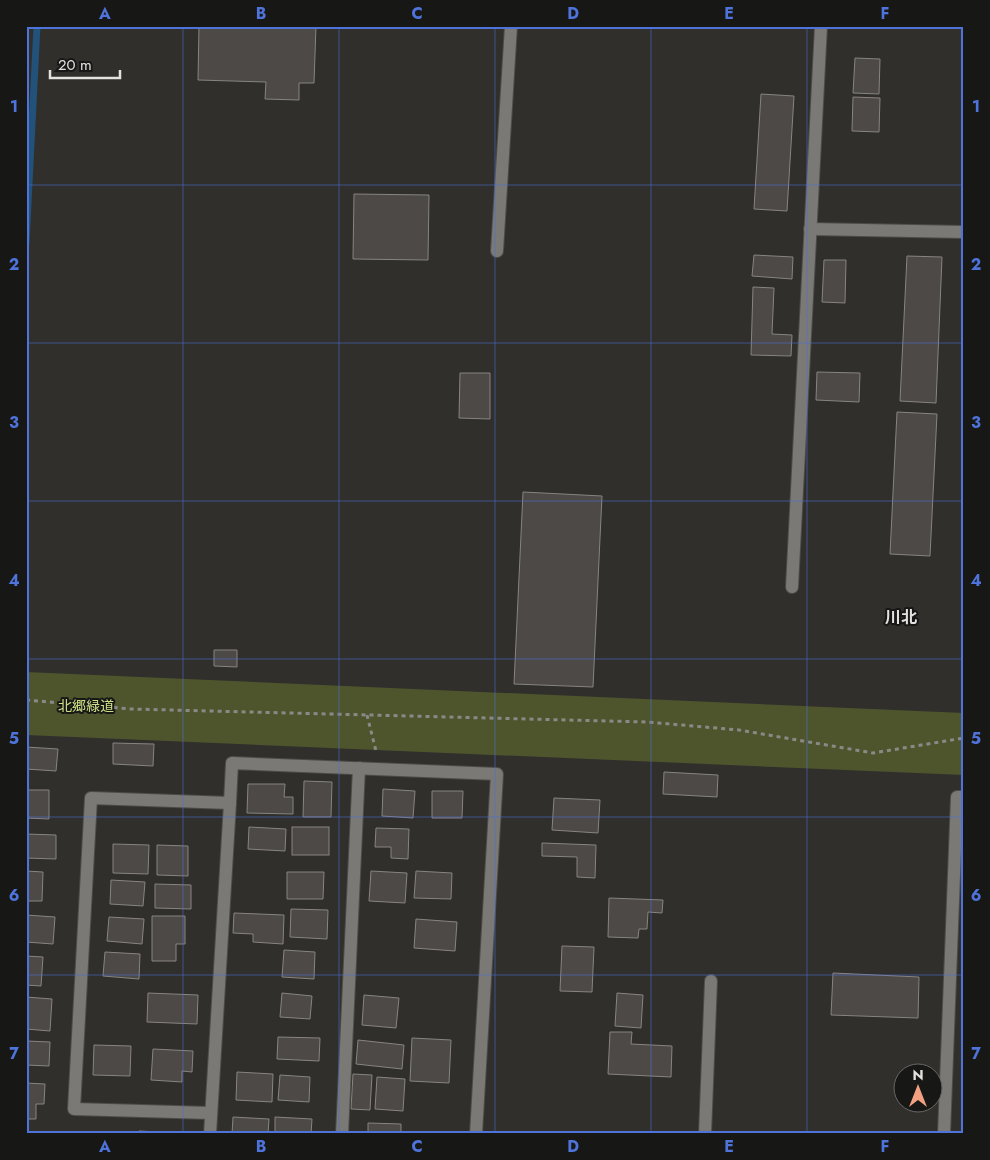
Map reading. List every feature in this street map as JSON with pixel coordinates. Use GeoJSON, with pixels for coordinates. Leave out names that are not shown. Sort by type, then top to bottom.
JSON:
{"type":"FeatureCollection","features":[{"type":"Feature","properties":{"kind":"street"},"geometry":{"type":"LineString","coordinates":[[497,251],[511,26]]}},
{"type":"Feature","properties":{"kind":"street"},"geometry":{"type":"LineString","coordinates":[[792,587],[820,26]]}},
{"type":"Feature","properties":{"kind":"street"},"geometry":{"type":"LineString","coordinates":[[810,229],[964,232]]}},
{"type":"Feature","properties":{"kind":"street"},"geometry":{"type":"LineString","coordinates":[[210,1134],[232,763],[497,774],[476,1134]]}},
{"type":"Feature","properties":{"kind":"street"},"geometry":{"type":"LineString","coordinates":[[342,1134],[359,768]]}},
{"type":"Feature","properties":{"kind":"street"},"geometry":{"type":"LineString","coordinates":[[944,1134],[957,797],[964,797]]}},
{"type":"Feature","properties":{"kind":"street"},"geometry":{"type":"LineString","coordinates":[[210,1113],[74,1109],[91,798],[230,803]]}},
{"type":"Feature","properties":{"kind":"street"},"geometry":{"type":"LineString","coordinates":[[705,1134],[711,980]]}},
{"type":"Feature","properties":{"kind":"path"},"geometry":{"type":"LineString","coordinates":[[26,700],[131,709],[647,722],[739,730],[874,753],[964,738]]}},
{"type":"Feature","properties":{"kind":"path"},"geometry":{"type":"LineString","coordinates":[[367,716],[380,770]]}},
{"type":"Feature","properties":{"kind":"green space","name":"北郷緑道"},"geometry":{"type":"Polygon","coordinates":[[[26,672],[964,713],[964,775],[26,735],[26,672]]]}},
{"type":"Feature","properties":{"kind":"building"},"geometry":{"type":"Polygon","coordinates":[[[199,26],[316,26],[314,83],[299,83],[299,100],[265,99],[266,82],[198,80],[199,26]]]}},
{"type":"Feature","properties":{"kind":"building"},"geometry":{"type":"Polygon","coordinates":[[[855,58],[880,59],[879,94],[853,93],[855,58]]]}},
{"type":"Feature","properties":{"kind":"building"},"geometry":{"type":"Polygon","coordinates":[[[761,94],[794,96],[787,211],[754,209],[761,94]]]}},
{"type":"Feature","properties":{"kind":"building"},"geometry":{"type":"Polygon","coordinates":[[[853,97],[880,98],[879,132],[852,131],[853,97]]]}},
{"type":"Feature","properties":{"kind":"building"},"geometry":{"type":"Polygon","coordinates":[[[354,194],[429,195],[428,260],[353,259],[354,194]]]}},
{"type":"Feature","properties":{"kind":"building"},"geometry":{"type":"Polygon","coordinates":[[[754,255],[793,257],[792,279],[752,276],[754,255]]]}},
{"type":"Feature","properties":{"kind":"building"},"geometry":{"type":"Polygon","coordinates":[[[907,256],[942,257],[936,403],[900,401],[907,256]]]}},
{"type":"Feature","properties":{"kind":"building"},"geometry":{"type":"Polygon","coordinates":[[[824,260],[846,260],[845,303],[822,302],[824,260]]]}},
{"type":"Feature","properties":{"kind":"building"},"geometry":{"type":"Polygon","coordinates":[[[753,287],[774,288],[772,334],[792,335],[791,356],[751,355],[753,287]]]}},
{"type":"Feature","properties":{"kind":"building"},"geometry":{"type":"Polygon","coordinates":[[[817,372],[860,373],[859,402],[816,400],[817,372]]]}},
{"type":"Feature","properties":{"kind":"building"},"geometry":{"type":"Polygon","coordinates":[[[460,373],[490,373],[490,419],[459,418],[460,373]]]}},
{"type":"Feature","properties":{"kind":"building"},"geometry":{"type":"Polygon","coordinates":[[[897,412],[937,414],[930,556],[890,554],[897,412]]]}},
{"type":"Feature","properties":{"kind":"building"},"geometry":{"type":"Polygon","coordinates":[[[523,492],[602,496],[593,687],[514,684],[523,492]]]}},
{"type":"Feature","properties":{"kind":"building"},"geometry":{"type":"Polygon","coordinates":[[[214,650],[237,650],[237,667],[214,666],[214,650]]]}},
{"type":"Feature","properties":{"kind":"building"},"geometry":{"type":"Polygon","coordinates":[[[113,743],[154,744],[153,766],[113,764],[113,743]]]}},
{"type":"Feature","properties":{"kind":"building"},"geometry":{"type":"Polygon","coordinates":[[[26,747],[58,749],[56,771],[26,769],[26,747]]]}},
{"type":"Feature","properties":{"kind":"building"},"geometry":{"type":"Polygon","coordinates":[[[664,772],[718,775],[717,797],[663,794],[664,772]]]}},
{"type":"Feature","properties":{"kind":"building"},"geometry":{"type":"Polygon","coordinates":[[[304,781],[332,782],[331,817],[303,817],[304,781]]]}},
{"type":"Feature","properties":{"kind":"building"},"geometry":{"type":"Polygon","coordinates":[[[248,784],[285,784],[284,797],[293,797],[293,814],[247,813],[248,784]]]}},
{"type":"Feature","properties":{"kind":"building"},"geometry":{"type":"Polygon","coordinates":[[[383,789],[415,791],[413,818],[382,816],[383,789]]]}},
{"type":"Feature","properties":{"kind":"building"},"geometry":{"type":"Polygon","coordinates":[[[26,790],[49,790],[49,819],[26,818],[26,790]]]}},
{"type":"Feature","properties":{"kind":"building"},"geometry":{"type":"Polygon","coordinates":[[[432,791],[463,791],[462,818],[432,818],[432,791]]]}},
{"type":"Feature","properties":{"kind":"building"},"geometry":{"type":"Polygon","coordinates":[[[554,798],[600,800],[598,833],[552,830],[554,798]]]}},
{"type":"Feature","properties":{"kind":"building"},"geometry":{"type":"Polygon","coordinates":[[[249,827],[286,829],[285,851],[248,849],[249,827]]]}},
{"type":"Feature","properties":{"kind":"building"},"geometry":{"type":"Polygon","coordinates":[[[292,827],[329,827],[329,855],[292,855],[292,827]]]}},
{"type":"Feature","properties":{"kind":"building"},"geometry":{"type":"Polygon","coordinates":[[[376,828],[409,829],[408,859],[391,858],[391,847],[375,847],[376,828]]]}},
{"type":"Feature","properties":{"kind":"building"},"geometry":{"type":"Polygon","coordinates":[[[26,834],[56,835],[56,859],[26,858],[26,834]]]}},
{"type":"Feature","properties":{"kind":"building"},"geometry":{"type":"Polygon","coordinates":[[[542,843],[596,845],[595,878],[577,877],[577,857],[542,856],[542,843]]]}},
{"type":"Feature","properties":{"kind":"building"},"geometry":{"type":"Polygon","coordinates":[[[113,844],[149,845],[148,874],[113,873],[113,844]]]}},
{"type":"Feature","properties":{"kind":"building"},"geometry":{"type":"Polygon","coordinates":[[[157,845],[188,846],[188,876],[157,875],[157,845]]]}},
{"type":"Feature","properties":{"kind":"building"},"geometry":{"type":"Polygon","coordinates":[[[26,871],[43,872],[42,901],[26,901],[26,871]]]}},
{"type":"Feature","properties":{"kind":"building"},"geometry":{"type":"Polygon","coordinates":[[[371,871],[407,873],[405,903],[369,901],[371,871]]]}},
{"type":"Feature","properties":{"kind":"building"},"geometry":{"type":"Polygon","coordinates":[[[416,871],[452,873],[451,899],[414,898],[416,871]]]}},
{"type":"Feature","properties":{"kind":"building"},"geometry":{"type":"Polygon","coordinates":[[[287,872],[324,872],[323,899],[287,899],[287,872]]]}},
{"type":"Feature","properties":{"kind":"building"},"geometry":{"type":"Polygon","coordinates":[[[111,880],[145,882],[143,906],[110,904],[111,880]]]}},
{"type":"Feature","properties":{"kind":"building"},"geometry":{"type":"Polygon","coordinates":[[[155,884],[191,885],[191,909],[155,908],[155,884]]]}},
{"type":"Feature","properties":{"kind":"building"},"geometry":{"type":"Polygon","coordinates":[[[609,898],[663,900],[662,913],[648,912],[647,929],[639,929],[638,938],[608,937],[609,898]]]}},
{"type":"Feature","properties":{"kind":"building"},"geometry":{"type":"Polygon","coordinates":[[[291,909],[328,910],[327,939],[290,937],[291,909]]]}},
{"type":"Feature","properties":{"kind":"building"},"geometry":{"type":"Polygon","coordinates":[[[234,913],[284,915],[283,944],[253,942],[253,934],[233,933],[234,913]]]}},
{"type":"Feature","properties":{"kind":"building"},"geometry":{"type":"Polygon","coordinates":[[[26,915],[55,917],[53,944],[26,942],[26,915]]]}},
{"type":"Feature","properties":{"kind":"building"},"geometry":{"type":"Polygon","coordinates":[[[152,916],[185,916],[185,944],[176,944],[176,961],[152,961],[152,916]]]}},
{"type":"Feature","properties":{"kind":"building"},"geometry":{"type":"Polygon","coordinates":[[[109,917],[144,919],[142,944],[107,941],[109,917]]]}},
{"type":"Feature","properties":{"kind":"building"},"geometry":{"type":"Polygon","coordinates":[[[416,919],[457,922],[455,951],[414,948],[416,919]]]}},
{"type":"Feature","properties":{"kind":"building"},"geometry":{"type":"Polygon","coordinates":[[[562,946],[594,947],[592,992],[560,991],[562,946]]]}},
{"type":"Feature","properties":{"kind":"building"},"geometry":{"type":"Polygon","coordinates":[[[284,950],[315,952],[314,979],[282,977],[284,950]]]}},
{"type":"Feature","properties":{"kind":"building"},"geometry":{"type":"Polygon","coordinates":[[[105,952],[140,954],[139,979],[103,976],[105,952]]]}},
{"type":"Feature","properties":{"kind":"building"},"geometry":{"type":"Polygon","coordinates":[[[26,956],[43,957],[41,986],[26,985],[26,956]]]}},
{"type":"Feature","properties":{"kind":"building"},"geometry":{"type":"Polygon","coordinates":[[[833,973],[919,977],[918,1018],[831,1015],[833,973]]]}},
{"type":"Feature","properties":{"kind":"building"},"geometry":{"type":"Polygon","coordinates":[[[148,993],[198,995],[197,1024],[147,1022],[148,993]]]}},
{"type":"Feature","properties":{"kind":"building"},"geometry":{"type":"Polygon","coordinates":[[[282,993],[312,996],[310,1019],[280,1017],[282,993]]]}},
{"type":"Feature","properties":{"kind":"building"},"geometry":{"type":"Polygon","coordinates":[[[617,993],[643,995],[641,1028],[615,1026],[617,993]]]}},
{"type":"Feature","properties":{"kind":"building"},"geometry":{"type":"Polygon","coordinates":[[[364,995],[399,998],[396,1028],[362,1025],[364,995]]]}},
{"type":"Feature","properties":{"kind":"building"},"geometry":{"type":"Polygon","coordinates":[[[26,997],[52,999],[50,1031],[26,1029],[26,997]]]}},
{"type":"Feature","properties":{"kind":"building"},"geometry":{"type":"Polygon","coordinates":[[[610,1032],[632,1032],[631,1044],[672,1046],[671,1077],[608,1074],[610,1032]]]}},
{"type":"Feature","properties":{"kind":"building"},"geometry":{"type":"Polygon","coordinates":[[[278,1037],[320,1038],[319,1061],[277,1059],[278,1037]]]}},
{"type":"Feature","properties":{"kind":"building"},"geometry":{"type":"Polygon","coordinates":[[[412,1038],[451,1040],[449,1083],[410,1081],[412,1038]]]}},
{"type":"Feature","properties":{"kind":"building"},"geometry":{"type":"Polygon","coordinates":[[[358,1040],[404,1045],[402,1069],[356,1064],[358,1040]]]}},
{"type":"Feature","properties":{"kind":"building"},"geometry":{"type":"Polygon","coordinates":[[[26,1041],[50,1042],[49,1066],[26,1065],[26,1041]]]}},
{"type":"Feature","properties":{"kind":"building"},"geometry":{"type":"Polygon","coordinates":[[[94,1045],[131,1046],[130,1076],[93,1075],[94,1045]]]}},
{"type":"Feature","properties":{"kind":"building"},"geometry":{"type":"Polygon","coordinates":[[[153,1049],[193,1051],[192,1072],[182,1071],[182,1082],[151,1080],[153,1049]]]}},
{"type":"Feature","properties":{"kind":"building"},"geometry":{"type":"Polygon","coordinates":[[[237,1072],[273,1074],[272,1102],[236,1100],[237,1072]]]}},
{"type":"Feature","properties":{"kind":"building"},"geometry":{"type":"Polygon","coordinates":[[[353,1074],[372,1075],[370,1110],[351,1109],[353,1074]]]}},
{"type":"Feature","properties":{"kind":"building"},"geometry":{"type":"Polygon","coordinates":[[[280,1075],[310,1077],[309,1102],[278,1100],[280,1075]]]}},
{"type":"Feature","properties":{"kind":"building"},"geometry":{"type":"Polygon","coordinates":[[[377,1077],[405,1079],[403,1111],[375,1109],[377,1077]]]}},
{"type":"Feature","properties":{"kind":"building"},"geometry":{"type":"Polygon","coordinates":[[[26,1083],[45,1084],[44,1104],[36,1104],[36,1119],[26,1119],[26,1083]]]}},
{"type":"Feature","properties":{"kind":"building"},"geometry":{"type":"Polygon","coordinates":[[[233,1117],[269,1119],[268,1134],[232,1134],[233,1117]]]}},
{"type":"Feature","properties":{"kind":"building"},"geometry":{"type":"Polygon","coordinates":[[[275,1117],[312,1119],[311,1134],[275,1134],[275,1117]]]}},
{"type":"Feature","properties":{"kind":"building"},"geometry":{"type":"Polygon","coordinates":[[[368,1123],[401,1124],[401,1134],[368,1134],[368,1123]]]}},
{"type":"Feature","properties":{"kind":"building"},"geometry":{"type":"Polygon","coordinates":[[[139,1131],[180,1133],[180,1134],[139,1134],[139,1131]]]}},
{"type":"Feature","properties":{"kind":"waterway"},"geometry":{"type":"LineString","coordinates":[[26,242],[37,26]]}},
{"type":"Feature","properties":{"kind":"district","name":"川北"},"geometry":{"type":"Point","coordinates":[901,617]}}]}
